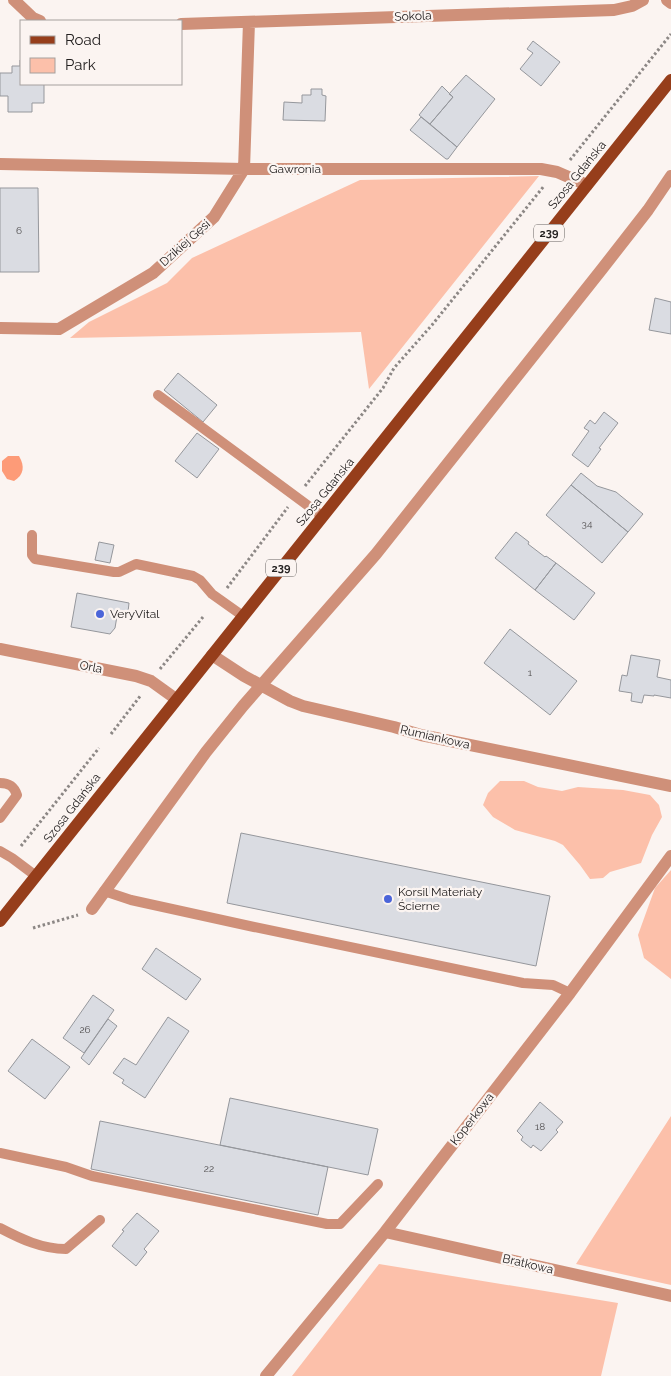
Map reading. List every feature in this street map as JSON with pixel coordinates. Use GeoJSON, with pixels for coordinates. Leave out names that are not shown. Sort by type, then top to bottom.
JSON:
{"type":"FeatureCollection","features":[{"type":"Feature","properties":{"kind":"main road","name":"Szosa Gdańska"},"geometry":{"type":"LineString","coordinates":[[2,915],[36,876],[176,698],[671,80]]}},
{"type":"Feature","properties":{"kind":"street"},"geometry":{"type":"LineString","coordinates":[[14,0],[32,18],[37,20]]}},
{"type":"Feature","properties":{"kind":"street","name":"Sokola"},"geometry":{"type":"LineString","coordinates":[[182,24],[614,10],[632,6],[643,0]]}},
{"type":"Feature","properties":{"kind":"street"},"geometry":{"type":"LineString","coordinates":[[668,0],[671,3]]}},
{"type":"Feature","properties":{"kind":"street"},"geometry":{"type":"LineString","coordinates":[[244,169],[248,22]]}},
{"type":"Feature","properties":{"kind":"street","name":"Gawronia"},"geometry":{"type":"LineString","coordinates":[[0,164],[244,169],[541,169],[558,172],[587,185]]}},
{"type":"Feature","properties":{"kind":"street","name":"Dzikiej Gęsi"},"geometry":{"type":"LineString","coordinates":[[0,328],[59,329],[153,273],[214,217],[244,169]]}},
{"type":"Feature","properties":{"kind":"street"},"geometry":{"type":"LineString","coordinates":[[92,908],[206,752],[243,706],[376,554],[602,269],[648,210],[671,176]]}},
{"type":"Feature","properties":{"kind":"street","name":"Orla"},"geometry":{"type":"LineString","coordinates":[[0,649],[136,676],[151,681],[176,698]]}},
{"type":"Feature","properties":{"kind":"street","name":"Rumiankowa"},"geometry":{"type":"LineString","coordinates":[[212,655],[261,686],[283,698],[304,706],[421,735],[671,786]]}},
{"type":"Feature","properties":{"kind":"street","name":"Koperkowa"},"geometry":{"type":"LineString","coordinates":[[266,1376],[384,1232],[570,993],[671,856]]}},
{"type":"Feature","properties":{"kind":"street","name":"Bratkowa"},"geometry":{"type":"LineString","coordinates":[[384,1232],[671,1296]]}},
{"type":"Feature","properties":{"kind":"lane"},"geometry":{"type":"LineString","coordinates":[[158,395],[322,516]]}},
{"type":"Feature","properties":{"kind":"lane"},"geometry":{"type":"LineString","coordinates":[[32,535],[32,555],[35,559],[114,572],[132,565],[140,565],[193,576],[200,580],[212,594],[243,616]]}},
{"type":"Feature","properties":{"kind":"lane"},"geometry":{"type":"LineString","coordinates":[[0,783],[7,783],[14,788],[17,794],[0,818]]}},
{"type":"Feature","properties":{"kind":"lane"},"geometry":{"type":"LineString","coordinates":[[0,851],[36,876]]}},
{"type":"Feature","properties":{"kind":"lane"},"geometry":{"type":"LineString","coordinates":[[104,891],[131,900],[254,927],[523,983],[553,985],[570,993]]}},
{"type":"Feature","properties":{"kind":"lane"},"geometry":{"type":"LineString","coordinates":[[0,1153],[66,1166],[92,1176],[327,1224],[340,1224],[378,1184]]}},
{"type":"Feature","properties":{"kind":"lane"},"geometry":{"type":"LineString","coordinates":[[0,1228],[19,1238],[51,1249],[66,1249],[100,1220]]}},
{"type":"Feature","properties":{"kind":"path"},"geometry":{"type":"LineString","coordinates":[[566,164],[671,34]]}},
{"type":"Feature","properties":{"kind":"path"},"geometry":{"type":"LineString","coordinates":[[300,492],[383,388],[394,368],[432,326],[547,183]]}},
{"type":"Feature","properties":{"kind":"path"},"geometry":{"type":"LineString","coordinates":[[225,590],[292,502]]}},
{"type":"Feature","properties":{"kind":"path"},"geometry":{"type":"LineString","coordinates":[[158,672],[203,617]]}},
{"type":"Feature","properties":{"kind":"path"},"geometry":{"type":"LineString","coordinates":[[111,734],[144,691]]}},
{"type":"Feature","properties":{"kind":"path"},"geometry":{"type":"LineString","coordinates":[[17,851],[99,748]]}},
{"type":"Feature","properties":{"kind":"path"},"geometry":{"type":"LineString","coordinates":[[33,928],[86,912],[92,908]]}},
{"type":"Feature","properties":{"kind":"green space"},"geometry":{"type":"Polygon","coordinates":[[[539,176],[369,389],[361,332],[70,338],[89,322],[167,283],[192,258],[360,180],[539,176]]]}},
{"type":"Feature","properties":{"kind":"green space"},"geometry":{"type":"Polygon","coordinates":[[[500,781],[524,781],[538,787],[562,791],[578,787],[623,790],[650,795],[659,805],[662,817],[652,835],[641,863],[610,872],[603,878],[590,879],[563,845],[515,830],[493,817],[483,805],[488,793],[500,781]]]}},
{"type":"Feature","properties":{"kind":"green space"},"geometry":{"type":"Polygon","coordinates":[[[671,870],[671,979],[644,958],[638,935],[655,888],[671,870]]]}},
{"type":"Feature","properties":{"kind":"green space"},"geometry":{"type":"Polygon","coordinates":[[[671,1116],[671,1285],[576,1264],[671,1116]]]}},
{"type":"Feature","properties":{"kind":"green space"},"geometry":{"type":"Polygon","coordinates":[[[379,1264],[618,1303],[601,1376],[292,1376],[379,1264]]]}},
{"type":"Feature","properties":{"kind":"shaded area"},"geometry":{"type":"Polygon","coordinates":[[[8,456],[19,456],[22,463],[22,473],[14,481],[7,479],[2,471],[2,461],[8,456]]]}},
{"type":"Feature","properties":{"kind":"building"},"geometry":{"type":"Polygon","coordinates":[[[533,41],[560,62],[541,86],[520,69],[533,53],[527,49],[533,41]]]}},
{"type":"Feature","properties":{"kind":"building"},"geometry":{"type":"Polygon","coordinates":[[[12,66],[20,66],[20,85],[44,85],[44,103],[32,103],[32,112],[8,112],[8,96],[0,96],[0,73],[12,73],[12,66]]]}},
{"type":"Feature","properties":{"kind":"building"},"geometry":{"type":"Polygon","coordinates":[[[466,75],[495,99],[457,147],[430,124],[453,97],[449,94],[466,75]]]}},
{"type":"Feature","properties":{"kind":"building"},"geometry":{"type":"Polygon","coordinates":[[[442,86],[453,97],[430,124],[419,115],[442,86]]]}},
{"type":"Feature","properties":{"kind":"building"},"geometry":{"type":"Polygon","coordinates":[[[311,89],[322,89],[322,95],[326,96],[325,121],[283,120],[284,102],[302,103],[302,95],[311,95],[311,89]]]}},
{"type":"Feature","properties":{"kind":"building"},"geometry":{"type":"Polygon","coordinates":[[[421,117],[457,147],[448,159],[410,130],[421,117]]]}},
{"type":"Feature","properties":{"kind":"building"},"geometry":{"type":"Polygon","coordinates":[[[0,188],[38,188],[39,272],[0,272],[0,188]]]}},
{"type":"Feature","properties":{"kind":"building"},"geometry":{"type":"Polygon","coordinates":[[[655,298],[671,302],[671,334],[649,330],[655,298]]]}},
{"type":"Feature","properties":{"kind":"building"},"geometry":{"type":"Polygon","coordinates":[[[178,373],[217,405],[203,422],[164,390],[178,373]]]}},
{"type":"Feature","properties":{"kind":"building"},"geometry":{"type":"Polygon","coordinates":[[[604,412],[618,423],[599,448],[601,449],[588,467],[572,455],[589,431],[584,428],[590,420],[595,424],[604,412]]]}},
{"type":"Feature","properties":{"kind":"building"},"geometry":{"type":"Polygon","coordinates":[[[197,433],[219,449],[197,478],[175,461],[197,433]]]}},
{"type":"Feature","properties":{"kind":"building"},"geometry":{"type":"Polygon","coordinates":[[[581,473],[597,486],[616,492],[643,514],[628,532],[571,485],[581,473]]]}},
{"type":"Feature","properties":{"kind":"building"},"geometry":{"type":"Polygon","coordinates":[[[571,485],[628,532],[602,563],[546,515],[571,485]]]}},
{"type":"Feature","properties":{"kind":"building"},"geometry":{"type":"Polygon","coordinates":[[[516,532],[529,542],[528,544],[556,563],[535,590],[495,558],[516,532]]]}},
{"type":"Feature","properties":{"kind":"building"},"geometry":{"type":"Polygon","coordinates":[[[99,542],[114,545],[110,563],[95,560],[99,542]]]}},
{"type":"Feature","properties":{"kind":"building"},"geometry":{"type":"Polygon","coordinates":[[[556,563],[595,593],[574,620],[535,590],[556,563]]]}},
{"type":"Feature","properties":{"kind":"building","name":"VeryVital"},"geometry":{"type":"Polygon","coordinates":[[[77,593],[129,603],[128,612],[125,618],[117,616],[115,628],[110,634],[71,627],[77,593]]]}},
{"type":"Feature","properties":{"kind":"building"},"geometry":{"type":"Polygon","coordinates":[[[510,629],[577,681],[550,715],[484,663],[510,629]]]}},
{"type":"Feature","properties":{"kind":"building"},"geometry":{"type":"Polygon","coordinates":[[[631,655],[660,660],[657,677],[671,680],[671,698],[644,695],[642,703],[631,701],[632,693],[619,691],[622,675],[627,676],[631,655]]]}},
{"type":"Feature","properties":{"kind":"building","name":"Korsil Materiały Ścierne"},"geometry":{"type":"Polygon","coordinates":[[[241,833],[550,896],[536,966],[227,903],[241,833]]]}},
{"type":"Feature","properties":{"kind":"building"},"geometry":{"type":"Polygon","coordinates":[[[156,948],[201,979],[186,1000],[142,969],[156,948]]]}},
{"type":"Feature","properties":{"kind":"building"},"geometry":{"type":"Polygon","coordinates":[[[93,995],[114,1010],[84,1053],[63,1038],[93,995]]]}},
{"type":"Feature","properties":{"kind":"building"},"geometry":{"type":"Polygon","coordinates":[[[168,1017],[189,1031],[145,1098],[122,1083],[124,1080],[113,1073],[124,1058],[136,1065],[168,1017]]]}},
{"type":"Feature","properties":{"kind":"building"},"geometry":{"type":"Polygon","coordinates":[[[108,1019],[117,1026],[89,1065],[81,1058],[108,1019]]]}},
{"type":"Feature","properties":{"kind":"building"},"geometry":{"type":"Polygon","coordinates":[[[32,1039],[70,1067],[45,1099],[8,1071],[32,1039]]]}},
{"type":"Feature","properties":{"kind":"building"},"geometry":{"type":"Polygon","coordinates":[[[230,1098],[378,1129],[368,1175],[220,1145],[230,1098]]]}},
{"type":"Feature","properties":{"kind":"building"},"geometry":{"type":"Polygon","coordinates":[[[540,1102],[563,1122],[556,1130],[558,1132],[541,1151],[533,1145],[531,1148],[521,1140],[523,1137],[517,1131],[540,1102]]]}},
{"type":"Feature","properties":{"kind":"building"},"geometry":{"type":"Polygon","coordinates":[[[100,1121],[328,1167],[318,1215],[91,1169],[100,1121]]]}},
{"type":"Feature","properties":{"kind":"building"},"geometry":{"type":"Polygon","coordinates":[[[137,1213],[159,1231],[144,1249],[147,1252],[136,1266],[112,1246],[124,1231],[122,1230],[137,1213]]]}},
{"type":"Feature","properties":{"kind":"place","name":"VeryVital"},"geometry":{"type":"Point","coordinates":[100,614]}},
{"type":"Feature","properties":{"kind":"place","name":"Korsil Materiały Ścierne"},"geometry":{"type":"Point","coordinates":[388,899]}}]}
